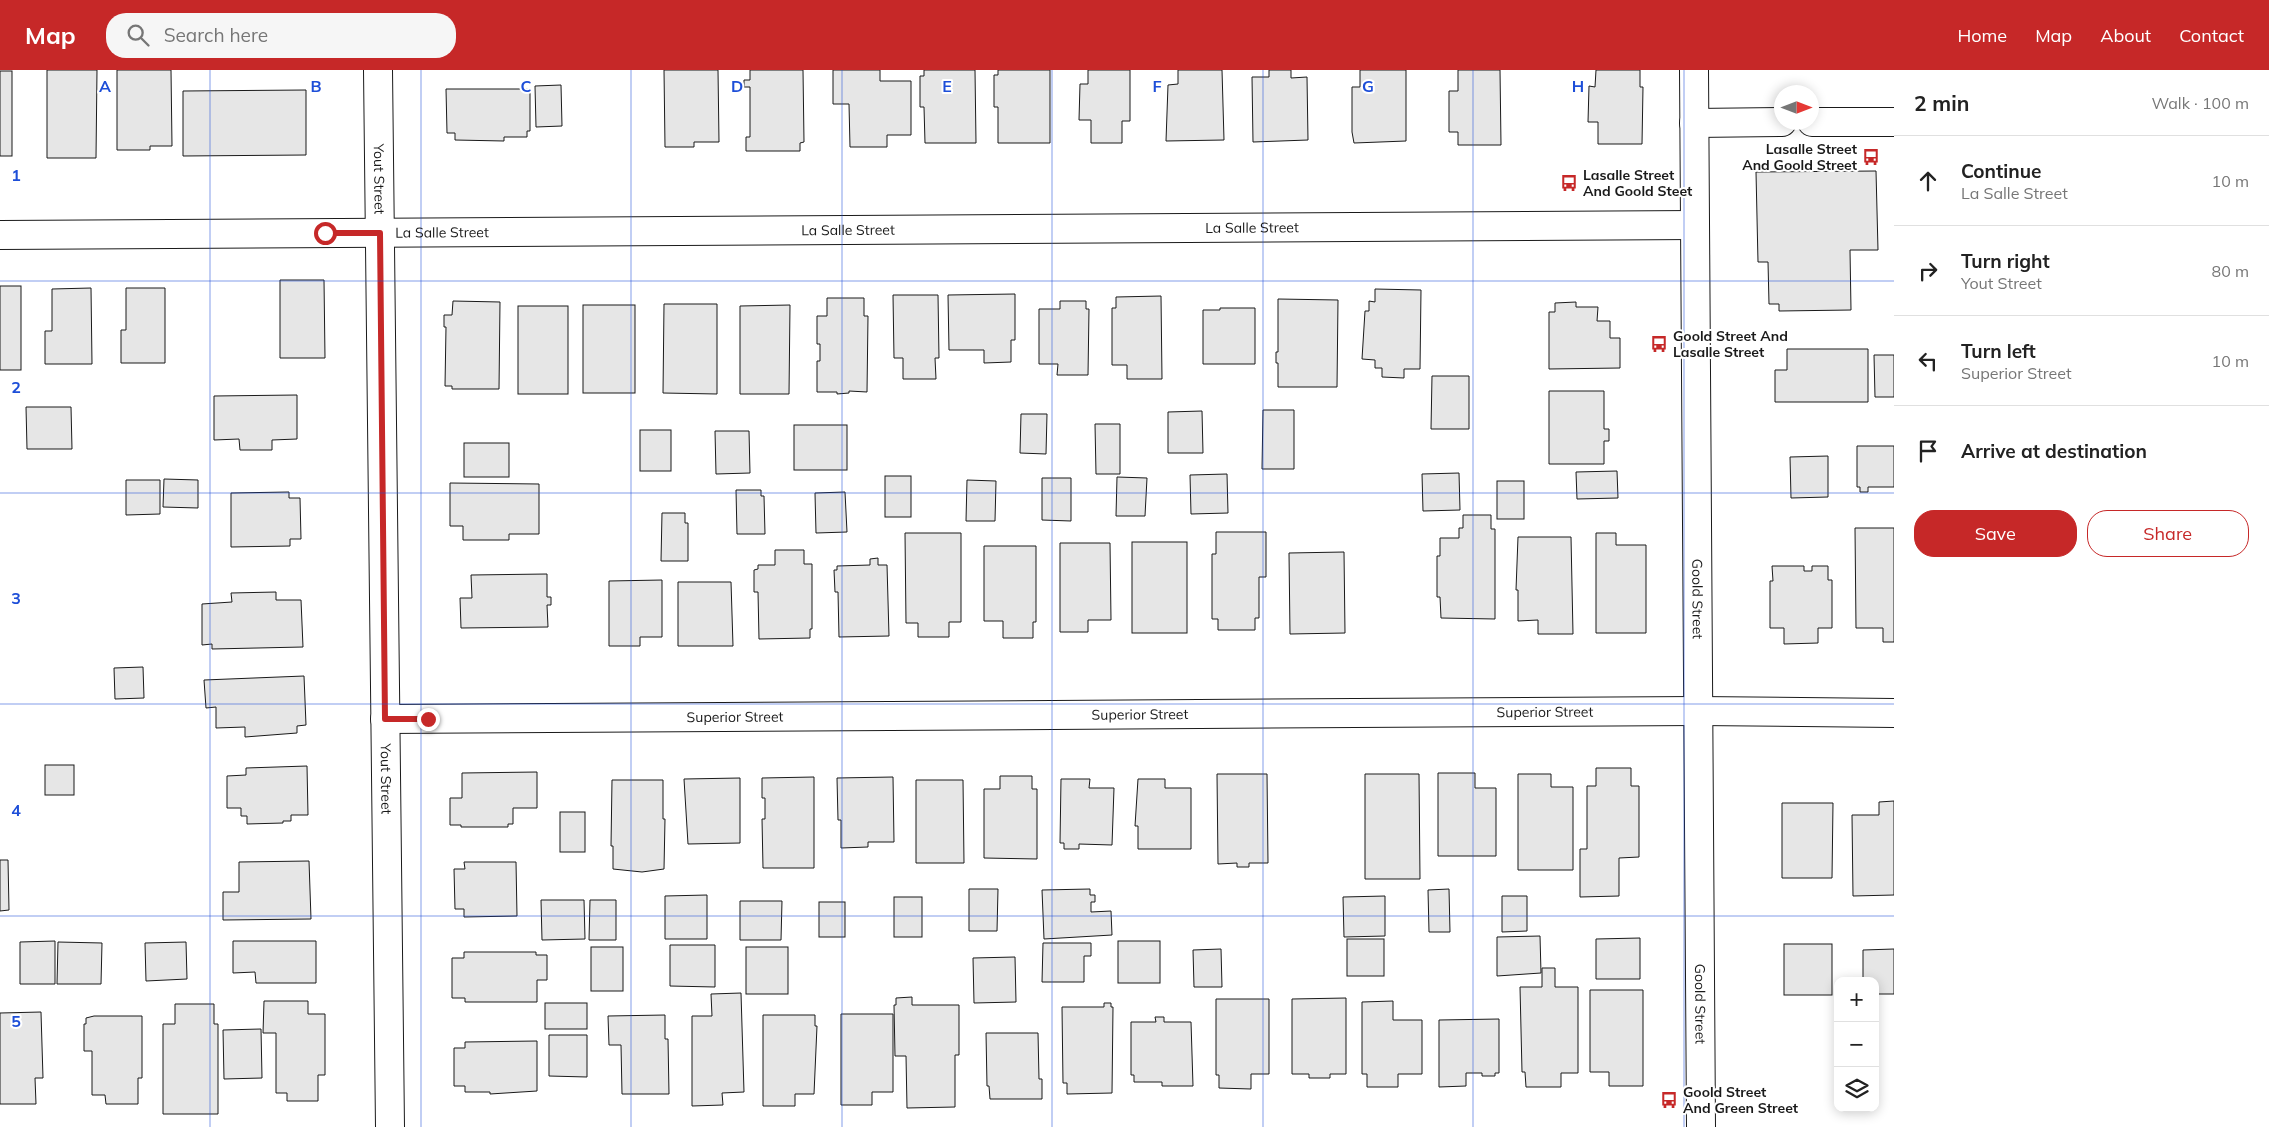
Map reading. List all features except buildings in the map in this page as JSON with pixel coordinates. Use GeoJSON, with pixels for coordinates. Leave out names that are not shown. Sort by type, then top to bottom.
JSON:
{"type":"FeatureCollection","features":[{"type":"Feature","properties":{"kind":"street","name":"Yout Street"},"geometry":{"type":"LineString","coordinates":[[378,70],[390,1127]]}},
{"type":"Feature","properties":{"kind":"street","name":"Goold Street"},"geometry":{"type":"LineString","coordinates":[[1694,70],[1701,1127]]}},
{"type":"Feature","properties":{"kind":"street"},"geometry":{"type":"LineString","coordinates":[[1694,123],[1774,122]]}},
{"type":"Feature","properties":{"kind":"street"},"geometry":{"type":"LineString","coordinates":[[1819,122],[1894,122]]}},
{"type":"Feature","properties":{"kind":"street","name":"La Salle Street"},"geometry":{"type":"LineString","coordinates":[[0,234],[1695,225]]}},
{"type":"Feature","properties":{"kind":"street","name":"Superior Street"},"geometry":{"type":"LineString","coordinates":[[385,719],[1698,711],[1894,713]]}},
{"type":"Feature","properties":{"kind":"place","name":"Lasalle Street And Goold Street"},"geometry":{"type":"Point","coordinates":[1871,157]}},
{"type":"Feature","properties":{"kind":"place","name":"Lasalle Street And Goold Steet"},"geometry":{"type":"Point","coordinates":[1569,183]}},
{"type":"Feature","properties":{"kind":"place","name":"Goold Street And Lasalle Street"},"geometry":{"type":"Point","coordinates":[1659,344]}},
{"type":"Feature","properties":{"kind":"place","name":"Goold Street And Green Street"},"geometry":{"type":"Point","coordinates":[1669,1100]}},
{"type":"Feature","properties":{"kind":"route"},"geometry":{"type":"LineString","coordinates":[[325,233],[380,233],[385,719],[428,719]]}}]}
